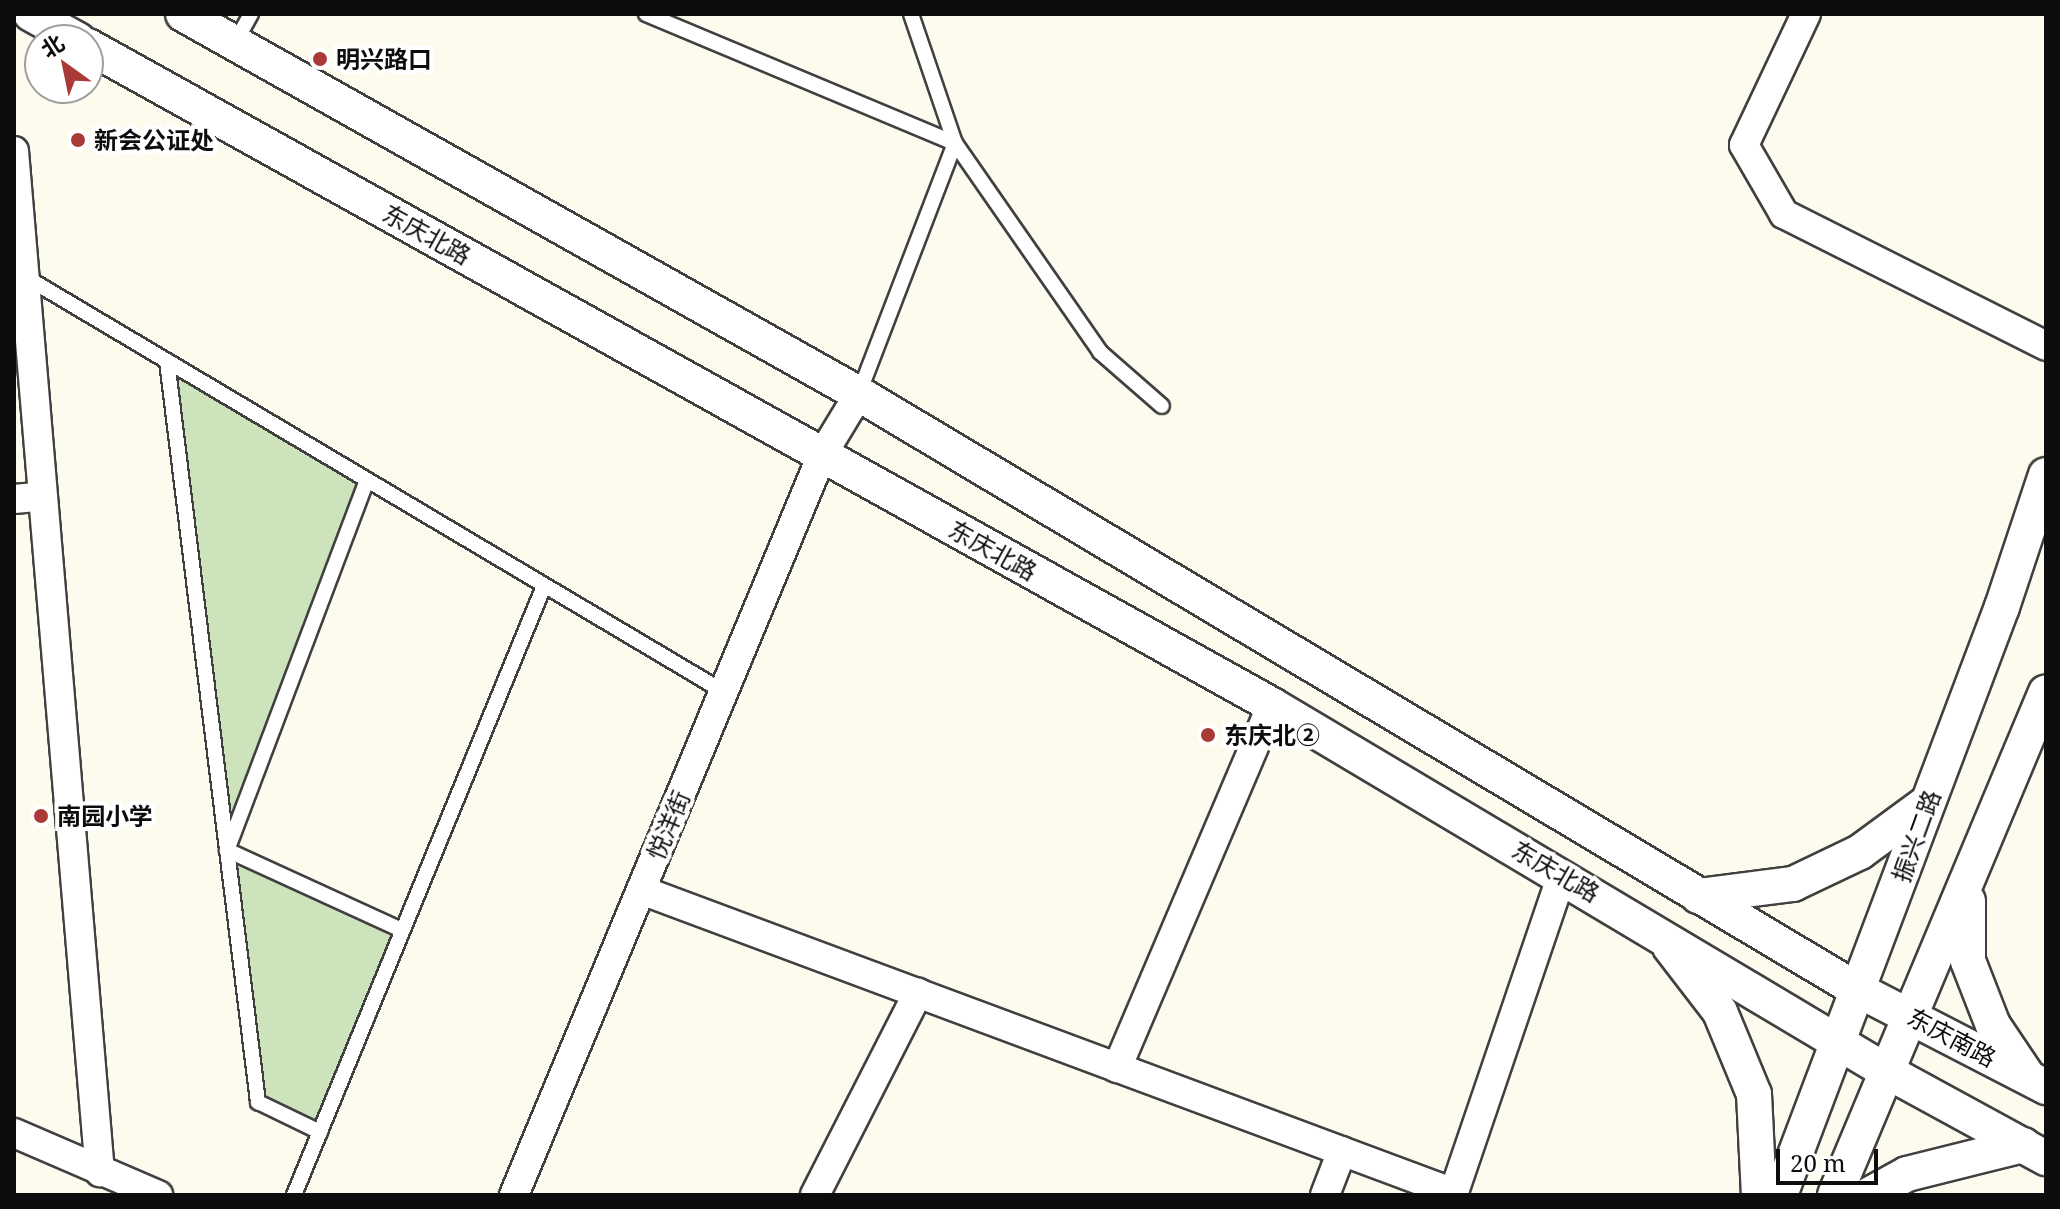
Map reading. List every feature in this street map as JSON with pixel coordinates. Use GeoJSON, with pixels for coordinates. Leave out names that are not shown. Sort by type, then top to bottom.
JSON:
{"type":"FeatureCollection","features":[{"type":"Feature","properties":{"kind":"street"},"geometry":{"type":"LineString","coordinates":[[31,14],[49,24]]}},
{"type":"Feature","properties":{"kind":"street"},"geometry":{"type":"LineString","coordinates":[[183,14],[244,27],[1856,989]]}},
{"type":"Feature","properties":{"kind":"street"},"geometry":{"type":"LineString","coordinates":[[1806,14],[1744,145],[1784,214],[2046,346]]}},
{"type":"Feature","properties":{"kind":"street","name":"东庆北路"},"geometry":{"type":"LineString","coordinates":[[104,55],[1272,705],[1658,930],[1888,1072]]}},
{"type":"Feature","properties":{"kind":"street"},"geometry":{"type":"LineString","coordinates":[[14,151],[23,276],[27,498],[100,1172]]}},
{"type":"Feature","properties":{"kind":"street","name":"悦洋街"},"geometry":{"type":"LineString","coordinates":[[514,1195],[822,455],[859,394]]}},
{"type":"Feature","properties":{"kind":"street","name":"振兴二路"},"geometry":{"type":"LineString","coordinates":[[1780,1195],[1928,802],[2046,475]]}},
{"type":"Feature","properties":{"kind":"street"},"geometry":{"type":"LineString","coordinates":[[1835,1195],[1913,1017],[2046,692]]}},
{"type":"Feature","properties":{"kind":"street"},"geometry":{"type":"LineString","coordinates":[[1117,1068],[1272,705]]}},
{"type":"Feature","properties":{"kind":"street"},"geometry":{"type":"LineString","coordinates":[[1698,896],[1793,884],[1860,852],[1928,802]]}},
{"type":"Feature","properties":{"kind":"street"},"geometry":{"type":"LineString","coordinates":[[641,890],[1454,1194],[1562,875]]}},
{"type":"Feature","properties":{"kind":"street"},"geometry":{"type":"LineString","coordinates":[[1968,885],[1968,961],[1993,1025],[2037,1082]]}},
{"type":"Feature","properties":{"kind":"street"},"geometry":{"type":"LineString","coordinates":[[1658,930],[1720,1012],[1754,1094],[1759,1195]]}},
{"type":"Feature","properties":{"kind":"street","name":"东庆南路"},"geometry":{"type":"LineString","coordinates":[[1856,989],[2037,1082]]}},
{"type":"Feature","properties":{"kind":"street"},"geometry":{"type":"LineString","coordinates":[[815,1195],[918,993]]}},
{"type":"Feature","properties":{"kind":"street"},"geometry":{"type":"LineString","coordinates":[[1888,1072],[2035,1152]]}},
{"type":"Feature","properties":{"kind":"street"},"geometry":{"type":"LineString","coordinates":[[14,1133],[158,1195]]}},
{"type":"Feature","properties":{"kind":"street"},"geometry":{"type":"LineString","coordinates":[[1325,1195],[1342,1151]]}},
{"type":"Feature","properties":{"kind":"street"},"geometry":{"type":"LineString","coordinates":[[1869,1195],[1907,1174],[2035,1152]]}},
{"type":"Feature","properties":{"kind":"lane"},"geometry":{"type":"LineString","coordinates":[[646,14],[955,143]]}},
{"type":"Feature","properties":{"kind":"lane"},"geometry":{"type":"LineString","coordinates":[[911,14],[955,143],[1100,352],[1162,406]]}},
{"type":"Feature","properties":{"kind":"lane"},"geometry":{"type":"LineString","coordinates":[[859,394],[955,143]]}},
{"type":"Feature","properties":{"kind":"lane"},"geometry":{"type":"LineString","coordinates":[[23,276],[724,692]]}},
{"type":"Feature","properties":{"kind":"lane"},"geometry":{"type":"LineString","coordinates":[[167,361],[258,1102],[320,1132]]}},
{"type":"Feature","properties":{"kind":"lane"},"geometry":{"type":"LineString","coordinates":[[227,850],[367,480]]}},
{"type":"Feature","properties":{"kind":"lane"},"geometry":{"type":"LineString","coordinates":[[294,1195],[544,586]]}},
{"type":"Feature","properties":{"kind":"lane"},"geometry":{"type":"LineString","coordinates":[[227,850],[402,930]]}},
{"type":"Feature","properties":{"kind":"green space"},"geometry":{"type":"Polygon","coordinates":[[[167,361],[367,480],[227,850],[167,361]]]}},
{"type":"Feature","properties":{"kind":"green space"},"geometry":{"type":"Polygon","coordinates":[[[227,850],[402,930],[320,1132],[258,1102],[227,850]]]}},
{"type":"Feature","properties":{"kind":"place","name":"明兴路口"},"geometry":{"type":"Point","coordinates":[320,59]}},
{"type":"Feature","properties":{"kind":"place","name":"新会公证处"},"geometry":{"type":"Point","coordinates":[78,140]}},
{"type":"Feature","properties":{"kind":"place","name":"东庆北②"},"geometry":{"type":"Point","coordinates":[1208,735]}},
{"type":"Feature","properties":{"kind":"place","name":"南园小学"},"geometry":{"type":"Point","coordinates":[41,816]}}]}
